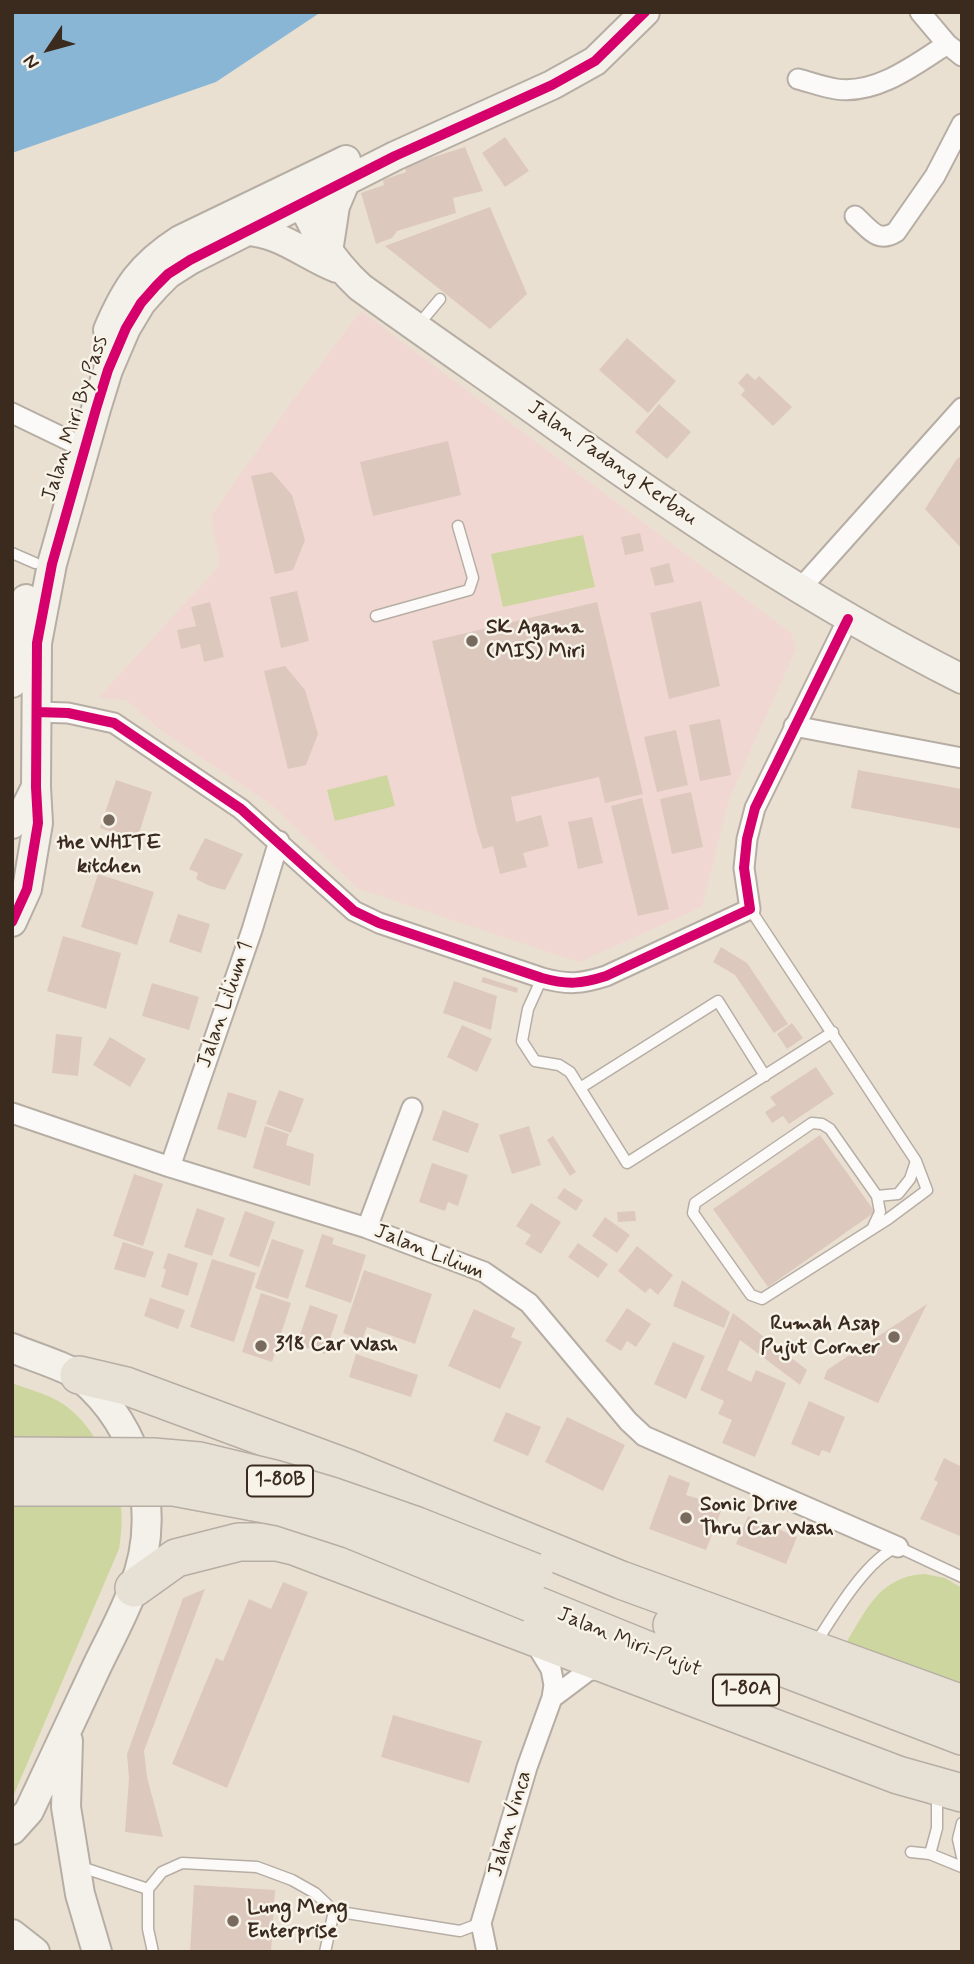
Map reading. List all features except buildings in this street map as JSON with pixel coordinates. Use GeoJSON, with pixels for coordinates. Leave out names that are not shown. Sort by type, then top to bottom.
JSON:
{"type":"FeatureCollection","features":[{"type":"Feature","properties":{"kind":"highway"},"geometry":{"type":"LineString","coordinates":[[79,1375],[126,1386],[439,1505],[621,1580],[962,1704]]}},
{"type":"Feature","properties":{"kind":"highway"},"geometry":{"type":"LineString","coordinates":[[277,1542],[260,1513],[264,1493],[276,1470],[298,1451]]}},
{"type":"Feature","properties":{"kind":"highway","name":"1-80B"},"geometry":{"type":"LineString","coordinates":[[12,1456],[153,1457],[199,1461],[274,1479],[417,1526],[531,1603]]}},
{"type":"Feature","properties":{"kind":"highway","name":"1-80A"},"geometry":{"type":"LineString","coordinates":[[12,1487],[174,1487],[281,1507],[352,1530],[531,1603]]}},
{"type":"Feature","properties":{"kind":"highway"},"geometry":{"type":"LineString","coordinates":[[134,1588],[176,1558],[239,1542],[277,1542],[294,1546],[531,1603],[611,1666],[954,1784]]}},
{"type":"Feature","properties":{"kind":"highway","name":"Jalan Miri-Pujut"},"geometry":{"type":"LineString","coordinates":[[531,1603],[962,1736]]}},
{"type":"Feature","properties":{"kind":"highway","name":"Jalan Miri-Pujut"},"geometry":{"type":"LineString","coordinates":[[531,1603],[876,1743],[954,1784]]}},
{"type":"Feature","properties":{"kind":"street","name":"Jalan Miri By Pass"},"geometry":{"type":"LineString","coordinates":[[12,922],[27,889],[38,823],[37,643],[52,564],[113,359],[142,303],[162,280],[190,260],[244,231],[298,193],[346,180],[552,85],[595,61],[645,12]]}},
{"type":"Feature","properties":{"kind":"street"},"geometry":{"type":"LineString","coordinates":[[798,79],[836,89],[862,89],[954,50],[920,12]]}},
{"type":"Feature","properties":{"kind":"street","name":"Jalan Miri By Pass"},"geometry":{"type":"LineString","coordinates":[[12,683],[24,558],[70,441],[93,363],[124,294],[140,271],[159,253],[180,240],[298,193],[587,48],[620,36]]}},
{"type":"Feature","properties":{"kind":"street"},"geometry":{"type":"LineString","coordinates":[[855,216],[879,237],[887,238],[896,232],[935,176],[962,124]]}},
{"type":"Feature","properties":{"kind":"street"},"geometry":{"type":"LineString","coordinates":[[244,231],[258,231],[276,237],[322,262],[336,261],[335,206],[346,180]]}},
{"type":"Feature","properties":{"kind":"street","name":"Jalan Padang Kerbau"},"geometry":{"type":"LineString","coordinates":[[298,193],[316,233],[336,261],[360,287],[416,328],[574,440],[799,590],[962,679]]}},
{"type":"Feature","properties":{"kind":"street"},"geometry":{"type":"LineString","coordinates":[[799,590],[962,408]]}},
{"type":"Feature","properties":{"kind":"street"},"geometry":{"type":"LineString","coordinates":[[12,414],[70,441]]}},
{"type":"Feature","properties":{"kind":"street"},"geometry":{"type":"LineString","coordinates":[[37,712],[68,712],[114,723],[241,809],[354,911],[379,923],[564,984],[596,979],[750,909],[744,868],[747,839],[755,808],[848,619]]}},
{"type":"Feature","properties":{"kind":"street"},"geometry":{"type":"LineString","coordinates":[[794,726],[962,758]]}},
{"type":"Feature","properties":{"kind":"street"},"geometry":{"type":"LineString","coordinates":[[12,824],[25,809],[36,787]]}},
{"type":"Feature","properties":{"kind":"street","name":"Jalan Lilium 1"},"geometry":{"type":"LineString","coordinates":[[170,1167],[252,930],[279,841]]}},
{"type":"Feature","properties":{"kind":"street"},"geometry":{"type":"LineString","coordinates":[[367,1228],[412,1108]]}},
{"type":"Feature","properties":{"kind":"street","name":"Jalan Lilium"},"geometry":{"type":"LineString","coordinates":[[12,1113],[170,1167],[367,1228],[484,1272],[529,1303],[644,1437],[898,1547]]}},
{"type":"Feature","properties":{"kind":"street"},"geometry":{"type":"LineString","coordinates":[[12,1348],[79,1375],[103,1401],[123,1427],[133,1447],[141,1469],[147,1504],[146,1544],[134,1588],[30,1811],[12,1830]]}},
{"type":"Feature","properties":{"kind":"street"},"geometry":{"type":"LineString","coordinates":[[531,1603],[551,1669],[554,1685],[552,1698]]}},
{"type":"Feature","properties":{"kind":"street"},"geometry":{"type":"LineString","coordinates":[[552,1698],[587,1671],[611,1666]]}},
{"type":"Feature","properties":{"kind":"street","name":"Jalan Vinca"},"geometry":{"type":"LineString","coordinates":[[487,1952],[481,1923],[527,1767],[552,1698]]}},
{"type":"Feature","properties":{"kind":"street"},"geometry":{"type":"LineString","coordinates":[[68,1728],[66,1807],[80,1894],[97,1952]]}},
{"type":"Feature","properties":{"kind":"street"},"geometry":{"type":"LineString","coordinates":[[12,1934],[35,1952]]}},
{"type":"Feature","properties":{"kind":"lane"},"geometry":{"type":"LineString","coordinates":[[416,328],[440,299]]}},
{"type":"Feature","properties":{"kind":"lane"},"geometry":{"type":"LineString","coordinates":[[376,615],[469,590],[472,578],[458,526]]}},
{"type":"Feature","properties":{"kind":"lane"},"geometry":{"type":"LineString","coordinates":[[750,909],[916,1161],[928,1190],[873,1227],[762,1299],[751,1295],[693,1213],[695,1203],[812,1123],[822,1124],[830,1129],[877,1196],[880,1212],[873,1227]]}},
{"type":"Feature","properties":{"kind":"lane"},"geometry":{"type":"LineString","coordinates":[[542,978],[528,1009],[522,1041],[535,1061],[559,1065],[570,1072],[627,1163],[833,1032]]}},
{"type":"Feature","properties":{"kind":"lane"},"geometry":{"type":"LineString","coordinates":[[580,1088],[718,1001],[765,1076]]}},
{"type":"Feature","properties":{"kind":"lane"},"geometry":{"type":"LineString","coordinates":[[877,1196],[898,1194],[909,1180],[916,1161]]}},
{"type":"Feature","properties":{"kind":"lane"},"geometry":{"type":"LineString","coordinates":[[812,1649],[830,1619],[875,1559],[887,1550],[898,1547],[962,1577]]}},
{"type":"Feature","properties":{"kind":"lane"},"geometry":{"type":"LineString","coordinates":[[930,1854],[954,1784]]}},
{"type":"Feature","properties":{"kind":"lane"},"geometry":{"type":"LineString","coordinates":[[962,1823],[958,1839],[962,1857]]}},
{"type":"Feature","properties":{"kind":"lane"},"geometry":{"type":"LineString","coordinates":[[911,1852],[930,1854],[962,1867]]}},
{"type":"Feature","properties":{"kind":"lane"},"geometry":{"type":"LineString","coordinates":[[153,1952],[148,1929],[148,1889],[162,1872],[182,1863],[257,1867],[292,1880],[315,1893],[334,1911],[460,1931],[481,1923]]}},
{"type":"Feature","properties":{"kind":"lane"},"geometry":{"type":"LineString","coordinates":[[75,1865],[148,1889]]}},
{"type":"Feature","properties":{"kind":"lane"},"geometry":{"type":"LineString","coordinates":[[325,1952],[334,1911]]}},
{"type":"Feature","properties":{"kind":"shaded area","name":"SK Agama (MIS) Miri"},"geometry":{"type":"Polygon","coordinates":[[[361,311],[791,633],[796,649],[729,799],[702,907],[579,962],[357,888],[273,806],[163,732],[126,700],[98,698],[220,565],[211,516],[290,404],[361,311]]]}},
{"type":"Feature","properties":{"kind":"green space"},"geometry":{"type":"Polygon","coordinates":[[[583,535],[595,587],[503,607],[491,554],[583,535]]]}},
{"type":"Feature","properties":{"kind":"green space"},"geometry":{"type":"Polygon","coordinates":[[[387,775],[395,806],[335,821],[327,790],[387,775]]]}},
{"type":"Feature","properties":{"kind":"green space"},"geometry":{"type":"Polygon","coordinates":[[[12,1383],[57,1400],[73,1412],[91,1432],[111,1470],[119,1495],[122,1522],[119,1549],[12,1799],[12,1383]]]}},
{"type":"Feature","properties":{"kind":"green space"},"geometry":{"type":"Polygon","coordinates":[[[925,1574],[945,1578],[962,1588],[962,1686],[843,1648],[866,1610],[884,1589],[895,1581],[925,1574]]]}},
{"type":"Feature","properties":{"kind":"water"},"geometry":{"type":"Polygon","coordinates":[[[12,12],[321,12],[216,82],[12,153],[12,12]]]}},
{"type":"Feature","properties":{"kind":"cycle path"},"geometry":{"type":"LineString","coordinates":[[12,922],[27,889],[38,823],[37,643],[52,564],[108,370],[126,328],[141,303],[168,274],[190,260],[395,156],[552,85],[595,61],[645,12]]}},
{"type":"Feature","properties":{"kind":"cycle path"},"geometry":{"type":"LineString","coordinates":[[37,712],[68,713],[114,723],[241,809],[354,911],[379,923],[542,978],[567,983],[582,982],[606,976],[750,909],[744,868],[747,839],[755,808],[848,619]]}},
{"type":"Feature","properties":{"kind":"place","name":"SK Agama (MIS) Miri"},"geometry":{"type":"Point","coordinates":[472,641]}},
{"type":"Feature","properties":{"kind":"place","name":"the WHITE kitchen"},"geometry":{"type":"Point","coordinates":[109,820]}},
{"type":"Feature","properties":{"kind":"place","name":"Rumah Asap Pujut Corner"},"geometry":{"type":"Point","coordinates":[894,1337]}},
{"type":"Feature","properties":{"kind":"place","name":"318 Car Wash"},"geometry":{"type":"Point","coordinates":[261,1346]}},
{"type":"Feature","properties":{"kind":"place","name":"Sonic Drive Thru Car Wash"},"geometry":{"type":"Point","coordinates":[686,1518]}},
{"type":"Feature","properties":{"kind":"place","name":"Lung Meng Enterprise"},"geometry":{"type":"Point","coordinates":[233,1921]}}]}
